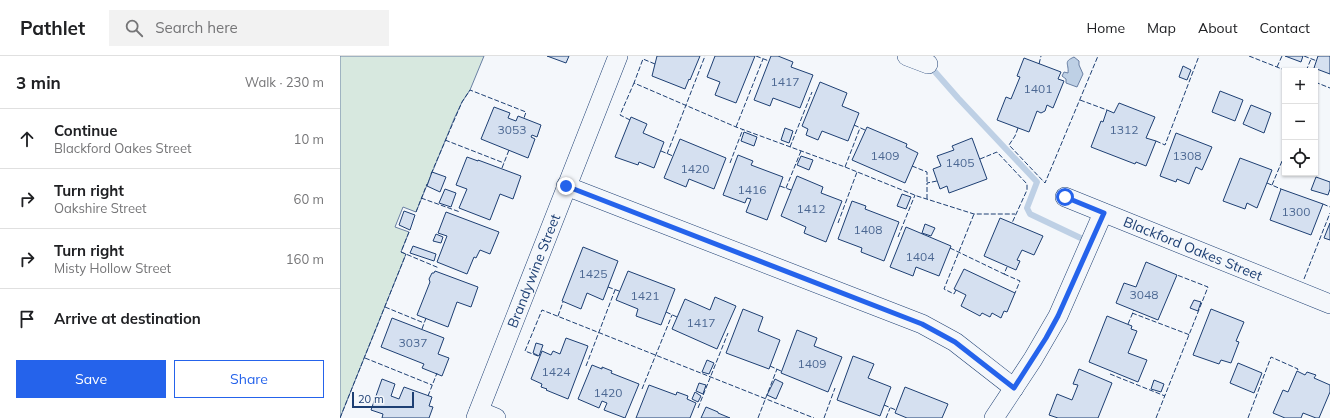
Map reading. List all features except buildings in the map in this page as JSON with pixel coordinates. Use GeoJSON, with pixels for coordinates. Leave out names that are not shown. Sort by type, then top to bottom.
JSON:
{"type":"FeatureCollection","features":[{"type":"Feature","properties":{"kind":"street","name":"Brandywine Street"},"geometry":{"type":"LineString","coordinates":[[484,416],[566,186],[618,56]]}},
{"type":"Feature","properties":{"kind":"street"},"geometry":{"type":"LineString","coordinates":[[907,56],[928,64]]}},
{"type":"Feature","properties":{"kind":"street"},"geometry":{"type":"LineString","coordinates":[[566,186],[922,324],[955,342],[1014,388]]}},
{"type":"Feature","properties":{"kind":"street","name":"Blackford Oakes Street"},"geometry":{"type":"LineString","coordinates":[[1065,197],[1330,304]]}},
{"type":"Feature","properties":{"kind":"street"},"geometry":{"type":"LineString","coordinates":[[994,418],[1046,338],[1058,316],[1104,213]]}},
{"type":"Feature","properties":{"kind":"shaded area"},"geometry":{"type":"Polygon","coordinates":[[[340,56],[484,56],[470,90],[462,102],[454,119],[416,212],[403,207],[395,227],[409,232],[401,252],[406,254],[340,418],[340,56]]]}},
{"type":"Feature","properties":{"kind":"water"},"geometry":{"type":"Polygon","coordinates":[[[1074,57],[1079,61],[1083,74],[1077,87],[1066,83],[1066,79],[1062,76],[1064,72],[1068,73],[1067,63],[1074,57]]]}},
{"type":"Feature","properties":{"kind":"waterway"},"geometry":{"type":"LineString","coordinates":[[929,65],[1037,182],[1027,208],[1030,214],[1089,242]]}},
{"type":"Feature","properties":{"kind":"fence"},"geometry":{"type":"LineString","coordinates":[[667,154],[705,56]]}},
{"type":"Feature","properties":{"kind":"fence"},"geometry":{"type":"LineString","coordinates":[[756,56],[769,61]]}},
{"type":"Feature","properties":{"kind":"fence"},"geometry":{"type":"LineString","coordinates":[[1039,64],[1041,56]]}},
{"type":"Feature","properties":{"kind":"fence"},"geometry":{"type":"LineString","coordinates":[[1018,128],[1009,145],[1045,183],[1098,56]]}},
{"type":"Feature","properties":{"kind":"fence"},"geometry":{"type":"LineString","coordinates":[[1156,141],[1165,145],[1199,56]]}},
{"type":"Feature","properties":{"kind":"fence"},"geometry":{"type":"LineString","coordinates":[[1249,56],[1282,69]]}},
{"type":"Feature","properties":{"kind":"fence"},"geometry":{"type":"LineString","coordinates":[[1277,67],[1282,56]]}},
{"type":"Feature","properties":{"kind":"fence"},"geometry":{"type":"LineString","coordinates":[[1304,56],[1317,61]]}},
{"type":"Feature","properties":{"kind":"fence"},"geometry":{"type":"LineString","coordinates":[[655,64],[643,59],[634,83],[736,127],[845,167],[917,196],[974,214],[1015,214]]}},
{"type":"Feature","properties":{"kind":"fence"},"geometry":{"type":"LineString","coordinates":[[736,127],[763,59]]}},
{"type":"Feature","properties":{"kind":"fence"},"geometry":{"type":"LineString","coordinates":[[1307,68],[1311,59]]}},
{"type":"Feature","properties":{"kind":"fence"},"geometry":{"type":"LineString","coordinates":[[630,120],[620,115],[634,83]]}},
{"type":"Feature","properties":{"kind":"fence"},"geometry":{"type":"LineString","coordinates":[[1318,83],[1330,88]]}},
{"type":"Feature","properties":{"kind":"fence"},"geometry":{"type":"LineString","coordinates":[[431,174],[462,102],[470,90],[526,112],[524,118]]}},
{"type":"Feature","properties":{"kind":"fence"},"geometry":{"type":"LineString","coordinates":[[790,147],[812,92]]}},
{"type":"Feature","properties":{"kind":"fence"},"geometry":{"type":"LineString","coordinates":[[1080,100],[1107,110]]}},
{"type":"Feature","properties":{"kind":"fence"},"geometry":{"type":"LineString","coordinates":[[854,125],[865,130]]}},
{"type":"Feature","properties":{"kind":"fence"},"geometry":{"type":"LineString","coordinates":[[845,167],[860,128]]}},
{"type":"Feature","properties":{"kind":"fence"},"geometry":{"type":"LineString","coordinates":[[730,163],[743,129]]}},
{"type":"Feature","properties":{"kind":"fence"},"geometry":{"type":"LineString","coordinates":[[445,140],[504,163]]}},
{"type":"Feature","properties":{"kind":"fence"},"geometry":{"type":"LineString","coordinates":[[502,168],[509,150]]}},
{"type":"Feature","properties":{"kind":"fence"},"geometry":{"type":"LineString","coordinates":[[661,151],[673,156]]}},
{"type":"Feature","properties":{"kind":"fence"},"geometry":{"type":"LineString","coordinates":[[786,188],[801,151]]}},
{"type":"Feature","properties":{"kind":"fence"},"geometry":{"type":"LineString","coordinates":[[980,159],[997,152],[1027,184],[1027,190],[1012,223]]}},
{"type":"Feature","properties":{"kind":"fence"},"geometry":{"type":"LineString","coordinates":[[1272,185],[1282,161]]}},
{"type":"Feature","properties":{"kind":"fence"},"geometry":{"type":"LineString","coordinates":[[912,166],[927,172],[927,183]]}},
{"type":"Feature","properties":{"kind":"fence"},"geometry":{"type":"LineString","coordinates":[[838,223],[857,172]]}},
{"type":"Feature","properties":{"kind":"fence"},"geometry":{"type":"LineString","coordinates":[[927,199],[927,183],[937,181]]}},
{"type":"Feature","properties":{"kind":"fence"},"geometry":{"type":"LineString","coordinates":[[1267,183],[1281,189]]}},
{"type":"Feature","properties":{"kind":"fence"},"geometry":{"type":"LineString","coordinates":[[416,212],[427,184]]}},
{"type":"Feature","properties":{"kind":"fence"},"geometry":{"type":"LineString","coordinates":[[780,186],[791,190]]}},
{"type":"Feature","properties":{"kind":"fence"},"geometry":{"type":"LineString","coordinates":[[898,237],[915,195]]}},
{"type":"Feature","properties":{"kind":"fence"},"geometry":{"type":"LineString","coordinates":[[421,198],[460,212]]}},
{"type":"Feature","properties":{"kind":"fence"},"geometry":{"type":"LineString","coordinates":[[1323,204],[1330,207]]}},
{"type":"Feature","properties":{"kind":"fence"},"geometry":{"type":"LineString","coordinates":[[1304,279],[1330,213]]}},
{"type":"Feature","properties":{"kind":"fence"},"geometry":{"type":"LineString","coordinates":[[956,290],[954,294],[944,289],[974,214]]}},
{"type":"Feature","properties":{"kind":"fence"},"geometry":{"type":"LineString","coordinates":[[409,232],[401,252],[439,268]]}},
{"type":"Feature","properties":{"kind":"fence"},"geometry":{"type":"LineString","coordinates":[[950,248],[1004,274],[1007,267]]}},
{"type":"Feature","properties":{"kind":"fence"},"geometry":{"type":"LineString","coordinates":[[340,418],[406,254]]}},
{"type":"Feature","properties":{"kind":"fence"},"geometry":{"type":"LineString","coordinates":[[1004,274],[1020,281],[1015,293]]}},
{"type":"Feature","properties":{"kind":"fence"},"geometry":{"type":"LineString","coordinates":[[1156,418],[1208,287],[1177,275]]}},
{"type":"Feature","properties":{"kind":"fence"},"geometry":{"type":"LineString","coordinates":[[608,287],[619,291]]}},
{"type":"Feature","properties":{"kind":"fence"},"geometry":{"type":"LineString","coordinates":[[586,366],[615,290]]}},
{"type":"Feature","properties":{"kind":"fence"},"geometry":{"type":"LineString","coordinates":[[558,316],[563,302]]}},
{"type":"Feature","properties":{"kind":"fence"},"geometry":{"type":"LineString","coordinates":[[385,307],[424,323]]}},
{"type":"Feature","properties":{"kind":"fence"},"geometry":{"type":"LineString","coordinates":[[538,356],[525,351],[542,310],[814,418]]}},
{"type":"Feature","properties":{"kind":"fence"},"geometry":{"type":"LineString","coordinates":[[1128,324],[1134,310]]}},
{"type":"Feature","properties":{"kind":"fence"},"geometry":{"type":"LineString","coordinates":[[666,312],[677,317]]}},
{"type":"Feature","properties":{"kind":"fence"},"geometry":{"type":"LineString","coordinates":[[1132,313],[1190,335]]}},
{"type":"Feature","properties":{"kind":"fence"},"geometry":{"type":"LineString","coordinates":[[642,389],[672,315]]}},
{"type":"Feature","properties":{"kind":"fence"},"geometry":{"type":"LineString","coordinates":[[422,329],[426,318]]}},
{"type":"Feature","properties":{"kind":"fence"},"geometry":{"type":"LineString","coordinates":[[698,408],[728,333]]}},
{"type":"Feature","properties":{"kind":"fence"},"geometry":{"type":"LineString","coordinates":[[1248,418],[1271,357],[1298,369],[1297,371]]}},
{"type":"Feature","properties":{"kind":"fence"},"geometry":{"type":"LineString","coordinates":[[365,358],[432,385]]}},
{"type":"Feature","properties":{"kind":"fence"},"geometry":{"type":"LineString","coordinates":[[770,366],[781,371]]}},
{"type":"Feature","properties":{"kind":"fence"},"geometry":{"type":"LineString","coordinates":[[758,418],[777,369]]}},
{"type":"Feature","properties":{"kind":"fence"},"geometry":{"type":"LineString","coordinates":[[428,396],[437,373]]}},
{"type":"Feature","properties":{"kind":"fence"},"geometry":{"type":"LineString","coordinates":[[1110,374],[1165,396]]}},
{"type":"Feature","properties":{"kind":"fence"},"geometry":{"type":"LineString","coordinates":[[824,418],[835,388]]}},
{"type":"Feature","properties":{"kind":"fence"},"geometry":{"type":"LineString","coordinates":[[884,405],[896,410]]}},
{"type":"Feature","properties":{"kind":"fence"},"geometry":{"type":"LineString","coordinates":[[886,418],[890,408]]}},
{"type":"Feature","properties":{"kind":"route"},"geometry":{"type":"LineString","coordinates":[[566,186],[922,324],[955,342],[1014,388],[1046,338],[1058,316],[1104,213],[1065,197]]}}]}
